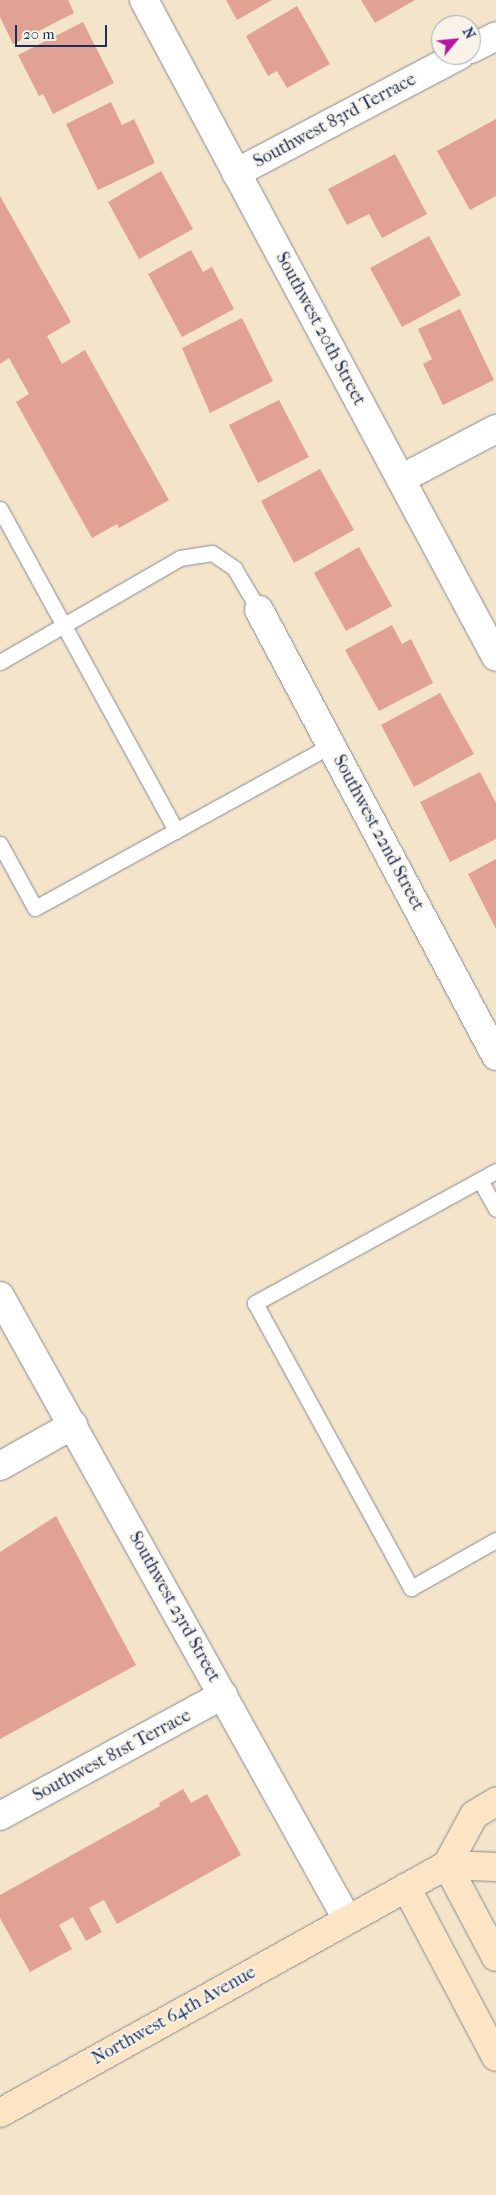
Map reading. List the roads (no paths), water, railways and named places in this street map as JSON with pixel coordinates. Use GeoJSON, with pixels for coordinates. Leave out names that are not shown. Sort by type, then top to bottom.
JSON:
{"type":"FeatureCollection","features":[{"type":"Feature","properties":{"kind":"street","name":"Southwest 20th Street"},"geometry":{"type":"LineString","coordinates":[[144,0],[496,657]]}},
{"type":"Feature","properties":{"kind":"street"},"geometry":{"type":"LineString","coordinates":[[481,44],[496,36]]}},
{"type":"Feature","properties":{"kind":"street","name":"Southwest 83rd Terrace"},"geometry":{"type":"LineString","coordinates":[[236,173],[441,65]]}},
{"type":"Feature","properties":{"kind":"street"},"geometry":{"type":"LineString","coordinates":[[401,479],[496,429]]}},
{"type":"Feature","properties":{"kind":"street","name":"Southwest 22nd Street"},"geometry":{"type":"LineString","coordinates":[[259,610],[496,1056]]}},
{"type":"Feature","properties":{"kind":"street","name":"Southwest 23rd Street"},"geometry":{"type":"LineString","coordinates":[[0,1296],[347,1919]]}},
{"type":"Feature","properties":{"kind":"street"},"geometry":{"type":"LineString","coordinates":[[0,1466],[73,1425]]}},
{"type":"Feature","properties":{"kind":"street","name":"Southwest 81st Terrace"},"geometry":{"type":"LineString","coordinates":[[0,1816],[223,1695]]}},
{"type":"Feature","properties":{"kind":"street"},"geometry":{"type":"LineString","coordinates":[[447,1865],[474,1815],[496,1802]]}},
{"type":"Feature","properties":{"kind":"street"},"geometry":{"type":"LineString","coordinates":[[447,1865],[496,1868]]}},
{"type":"Feature","properties":{"kind":"street"},"geometry":{"type":"LineString","coordinates":[[447,1865],[496,1957]]}},
{"type":"Feature","properties":{"kind":"street","name":"Northwest 64th Avenue"},"geometry":{"type":"LineString","coordinates":[[0,2113],[447,1865]]}},
{"type":"Feature","properties":{"kind":"street"},"geometry":{"type":"LineString","coordinates":[[406,1887],[496,2057]]}},
{"type":"Feature","properties":{"kind":"lane"},"geometry":{"type":"LineString","coordinates":[[0,509],[176,831]]}},
{"type":"Feature","properties":{"kind":"lane"},"geometry":{"type":"LineString","coordinates":[[0,662],[180,558],[212,553],[234,568],[259,610]]}},
{"type":"Feature","properties":{"kind":"lane"},"geometry":{"type":"LineString","coordinates":[[0,844],[35,908],[331,745]]}},
{"type":"Feature","properties":{"kind":"lane"},"geometry":{"type":"LineString","coordinates":[[496,1171],[255,1303],[411,1588],[496,1540]]}},
{"type":"Feature","properties":{"kind":"lane"},"geometry":{"type":"LineString","coordinates":[[480,1180],[496,1209]]}}]}
